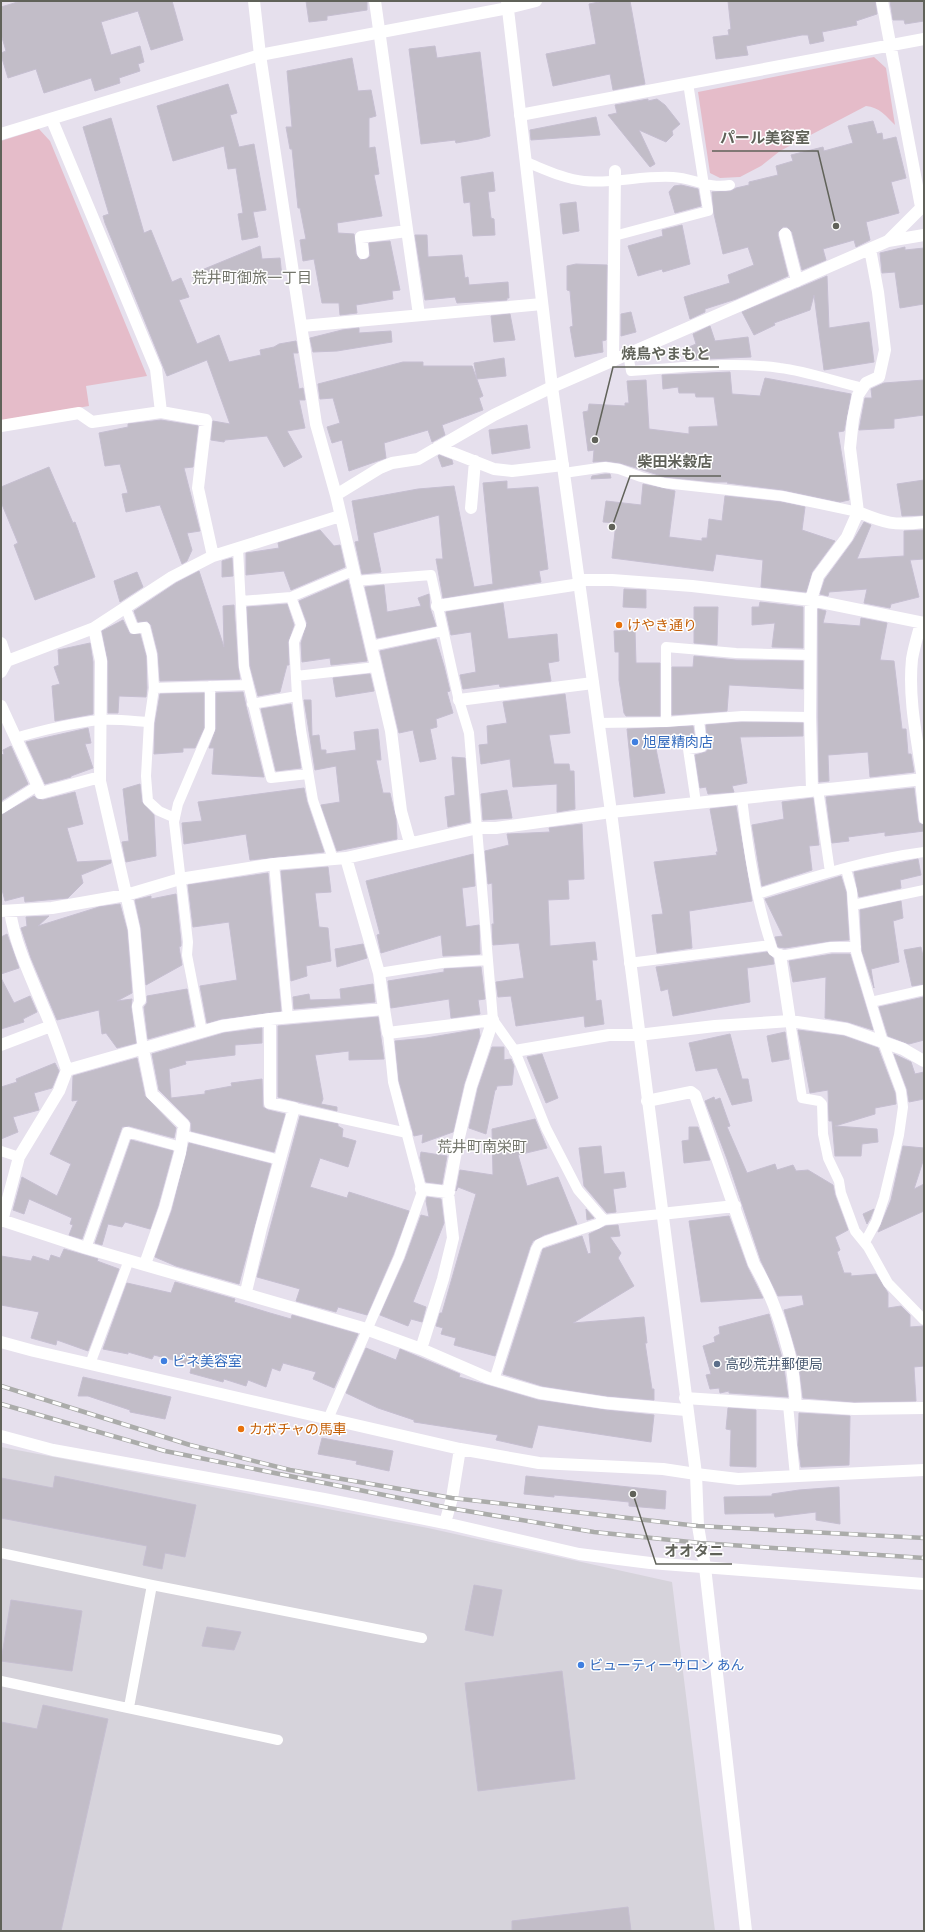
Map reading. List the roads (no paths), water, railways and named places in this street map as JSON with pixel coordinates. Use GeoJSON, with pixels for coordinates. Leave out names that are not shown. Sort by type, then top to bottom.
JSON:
{"type":"FeatureCollection","features":[{"type":"Feature","properties":{"kind":"street"},"geometry":{"type":"LineString","coordinates":[[254,1],[260,55],[316,424],[336,495],[391,731],[401,811],[410,843]]}},
{"type":"Feature","properties":{"kind":"street"},"geometry":{"type":"LineString","coordinates":[[374,1],[419,315]]}},
{"type":"Feature","properties":{"kind":"street"},"geometry":{"type":"LineString","coordinates":[[1,134],[52,120],[260,55],[379,33],[508,4],[536,1]]}},
{"type":"Feature","properties":{"kind":"street"},"geometry":{"type":"LineString","coordinates":[[882,1],[922,206],[888,241]]}},
{"type":"Feature","properties":{"kind":"street"},"geometry":{"type":"LineString","coordinates":[[508,4],[552,387],[611,812],[638,1035],[696,1474],[698,1526],[746,1931]]}},
{"type":"Feature","properties":{"kind":"street"},"geometry":{"type":"LineString","coordinates":[[520,115],[924,39]]}},
{"type":"Feature","properties":{"kind":"street"},"geometry":{"type":"LineString","coordinates":[[52,120],[156,369],[161,412]]}},
{"type":"Feature","properties":{"kind":"street"},"geometry":{"type":"LineString","coordinates":[[612,361],[615,176]]}},
{"type":"Feature","properties":{"kind":"street"},"geometry":{"type":"LineString","coordinates":[[363,253],[362,237],[407,231]]}},
{"type":"Feature","properties":{"kind":"street"},"geometry":{"type":"LineString","coordinates":[[785,234],[797,281]]}},
{"type":"Feature","properties":{"kind":"street"},"geometry":{"type":"LineString","coordinates":[[336,495],[380,468],[392,463],[418,458],[494,415],[552,387],[888,241],[924,235]]}},
{"type":"Feature","properties":{"kind":"street"},"geometry":{"type":"LineString","coordinates":[[815,789],[810,716],[811,600],[818,576],[847,537],[858,512],[850,448],[852,420],[858,395],[866,383],[879,377],[885,350],[878,292],[870,249]]}},
{"type":"Feature","properties":{"kind":"street"},"geometry":{"type":"LineString","coordinates":[[302,326],[542,304]]}},
{"type":"Feature","properties":{"kind":"street"},"geometry":{"type":"LineString","coordinates":[[1,426],[79,413],[92,422],[161,412],[206,420],[198,488],[213,556]]}},
{"type":"Feature","properties":{"kind":"street"},"geometry":{"type":"LineString","coordinates":[[438,447],[494,469],[512,471],[564,469]]}},
{"type":"Feature","properties":{"kind":"street"},"geometry":{"type":"LineString","coordinates":[[471,508],[475,461]]}},
{"type":"Feature","properties":{"kind":"street"},"geometry":{"type":"LineString","coordinates":[[858,512],[886,523],[909,524],[924,522]]}},
{"type":"Feature","properties":{"kind":"street"},"geometry":{"type":"LineString","coordinates":[[4,659],[94,628],[126,609],[172,577],[213,556],[340,516]]}},
{"type":"Feature","properties":{"kind":"street"},"geometry":{"type":"LineString","coordinates":[[437,606],[579,582],[612,580],[692,586],[811,600],[922,623],[912,658],[911,682],[912,705],[922,779],[815,789],[611,812],[496,828],[478,828],[346,858],[274,864],[180,879],[126,895],[52,908],[3,909],[13,929],[67,1070],[59,1091],[19,1157],[1,1221],[86,1248],[246,1292],[368,1329],[421,1349],[494,1380],[540,1393],[606,1403],[792,1405],[854,1409],[924,1408]]}},
{"type":"Feature","properties":{"kind":"street"},"geometry":{"type":"LineString","coordinates":[[94,628],[101,661],[100,777],[134,929],[140,1000]]}},
{"type":"Feature","properties":{"kind":"street"},"geometry":{"type":"LineString","coordinates":[[1,643],[4,659],[1,672]]}},
{"type":"Feature","properties":{"kind":"street"},"geometry":{"type":"LineString","coordinates":[[459,700],[593,684]]}},
{"type":"Feature","properties":{"kind":"street"},"geometry":{"type":"LineString","coordinates":[[1,706],[37,786],[42,793],[100,777]]}},
{"type":"Feature","properties":{"kind":"street"},"geometry":{"type":"LineString","coordinates":[[346,858],[379,973],[388,1033],[493,1020],[471,1086],[457,1146],[449,1192],[453,1238],[444,1279],[421,1349]]}},
{"type":"Feature","properties":{"kind":"street"},"geometry":{"type":"LineString","coordinates":[[780,955],[790,1021]]}},
{"type":"Feature","properties":{"kind":"street"},"geometry":{"type":"LineString","coordinates":[[67,1070],[143,1050],[222,1026],[270,1019],[384,1010]]}},
{"type":"Feature","properties":{"kind":"street"},"geometry":{"type":"LineString","coordinates":[[246,1292],[261,1228],[294,1108],[270,1102],[270,1019]]}},
{"type":"Feature","properties":{"kind":"street"},"geometry":{"type":"LineString","coordinates":[[515,1051],[609,1035],[638,1035],[715,1026],[790,1021],[846,1029],[903,1049],[924,1061]]}},
{"type":"Feature","properties":{"kind":"street"},"geometry":{"type":"LineString","coordinates":[[1,1045],[51,1026]]}},
{"type":"Feature","properties":{"kind":"street"},"geometry":{"type":"LineString","coordinates":[[143,1050],[152,1094],[184,1125],[182,1141],[165,1208],[145,1264]]}},
{"type":"Feature","properties":{"kind":"street"},"geometry":{"type":"LineString","coordinates":[[647,1101],[691,1092],[694,1094],[735,1206],[754,1264],[765,1282],[790,1354],[792,1405]]}},
{"type":"Feature","properties":{"kind":"street"},"geometry":{"type":"LineString","coordinates":[[422,1189],[449,1192]]}},
{"type":"Feature","properties":{"kind":"street"},"geometry":{"type":"LineString","coordinates":[[662,1214],[735,1206]]}},
{"type":"Feature","properties":{"kind":"street"},"geometry":{"type":"LineString","coordinates":[[1,1342],[90,1364],[460,1449],[539,1463],[663,1469],[738,1479],[924,1470]]}},
{"type":"Feature","properties":{"kind":"street"},"geometry":{"type":"LineString","coordinates":[[1,1436],[53,1450],[324,1499],[446,1523],[579,1554],[650,1563],[924,1584]]}},
{"type":"Feature","properties":{"kind":"street"},"geometry":{"type":"LineString","coordinates":[[446,1523],[452,1498],[460,1449]]}},
{"type":"Feature","properties":{"kind":"lane"},"geometry":{"type":"LineString","coordinates":[[614,236],[708,211],[688,83]]}},
{"type":"Feature","properties":{"kind":"lane"},"geometry":{"type":"LineString","coordinates":[[526,162],[561,175],[584,181],[615,176],[675,177],[718,187],[730,185]]}},
{"type":"Feature","properties":{"kind":"lane"},"geometry":{"type":"LineString","coordinates":[[628,354],[631,371],[729,364],[759,366],[782,368],[863,388]]}},
{"type":"Feature","properties":{"kind":"lane"},"geometry":{"type":"LineString","coordinates":[[564,469],[605,467],[664,483],[782,496],[858,512]]}},
{"type":"Feature","properties":{"kind":"lane"},"geometry":{"type":"LineString","coordinates":[[238,548],[244,667],[271,778],[308,774]]}},
{"type":"Feature","properties":{"kind":"lane"},"geometry":{"type":"LineString","coordinates":[[241,601],[291,597],[354,576],[431,575],[442,631],[459,700],[469,733],[493,1020],[515,1051],[546,1128],[578,1190],[604,1220]]}},
{"type":"Feature","properties":{"kind":"lane"},"geometry":{"type":"LineString","coordinates":[[291,597],[301,625],[294,642],[297,696],[308,774],[313,800],[333,859]]}},
{"type":"Feature","properties":{"kind":"lane"},"geometry":{"type":"LineString","coordinates":[[126,609],[134,629],[145,627],[152,656],[154,688],[149,722],[146,776],[148,801],[159,811],[174,818]]}},
{"type":"Feature","properties":{"kind":"lane"},"geometry":{"type":"LineString","coordinates":[[371,646],[442,631]]}},
{"type":"Feature","properties":{"kind":"lane"},"geometry":{"type":"LineString","coordinates":[[666,722],[666,647],[736,653],[810,655]]}},
{"type":"Feature","properties":{"kind":"lane"},"geometry":{"type":"LineString","coordinates":[[296,676],[376,667]]}},
{"type":"Feature","properties":{"kind":"lane"},"geometry":{"type":"LineString","coordinates":[[154,688],[248,685]]}},
{"type":"Feature","properties":{"kind":"lane"},"geometry":{"type":"LineString","coordinates":[[202,1032],[187,954],[188,942],[174,818],[178,804],[210,729],[210,686]]}},
{"type":"Feature","properties":{"kind":"lane"},"geometry":{"type":"LineString","coordinates":[[252,704],[297,696]]}},
{"type":"Feature","properties":{"kind":"lane"},"geometry":{"type":"LineString","coordinates":[[598,723],[666,722],[742,716],[810,716]]}},
{"type":"Feature","properties":{"kind":"lane"},"geometry":{"type":"LineString","coordinates":[[15,738],[45,729],[101,720],[149,722]]}},
{"type":"Feature","properties":{"kind":"lane"},"geometry":{"type":"LineString","coordinates":[[696,803],[688,748],[702,747],[699,720]]}},
{"type":"Feature","properties":{"kind":"lane"},"geometry":{"type":"LineString","coordinates":[[922,779],[924,819]]}},
{"type":"Feature","properties":{"kind":"lane"},"geometry":{"type":"LineString","coordinates":[[1,809],[37,786]]}},
{"type":"Feature","properties":{"kind":"lane"},"geometry":{"type":"LineString","coordinates":[[815,789],[830,872]]}},
{"type":"Feature","properties":{"kind":"lane"},"geometry":{"type":"LineString","coordinates":[[742,798],[747,838],[758,894],[773,951],[780,955],[831,947],[856,947]]}},
{"type":"Feature","properties":{"kind":"lane"},"geometry":{"type":"LineString","coordinates":[[758,894],[830,872],[924,852]]}},
{"type":"Feature","properties":{"kind":"lane"},"geometry":{"type":"LineString","coordinates":[[274,864],[288,1018]]}},
{"type":"Feature","properties":{"kind":"lane"},"geometry":{"type":"LineString","coordinates":[[846,869],[853,905],[856,952],[883,1042],[902,1090],[899,1135],[884,1198],[876,1222],[865,1242]]}},
{"type":"Feature","properties":{"kind":"lane"},"geometry":{"type":"LineString","coordinates":[[853,905],[924,890]]}},
{"type":"Feature","properties":{"kind":"lane"},"geometry":{"type":"LineString","coordinates":[[629,963],[771,945]]}},
{"type":"Feature","properties":{"kind":"lane"},"geometry":{"type":"LineString","coordinates":[[379,973],[442,963],[487,960]]}},
{"type":"Feature","properties":{"kind":"lane"},"geometry":{"type":"LineString","coordinates":[[871,1002],[924,990]]}},
{"type":"Feature","properties":{"kind":"lane"},"geometry":{"type":"LineString","coordinates":[[140,1000],[137,1006],[143,1050]]}},
{"type":"Feature","properties":{"kind":"lane"},"geometry":{"type":"LineString","coordinates":[[790,1021],[802,1098],[819,1101],[822,1104],[823,1134],[828,1158],[839,1181],[840,1193],[855,1231],[865,1242],[888,1283],[924,1320]]}},
{"type":"Feature","properties":{"kind":"lane"},"geometry":{"type":"LineString","coordinates":[[328,1419],[368,1329],[419,1203],[422,1189],[393,1082],[388,1033]]}},
{"type":"Feature","properties":{"kind":"lane"},"geometry":{"type":"LineString","coordinates":[[294,1108],[407,1133]]}},
{"type":"Feature","properties":{"kind":"lane"},"geometry":{"type":"LineString","coordinates":[[86,1248],[127,1132],[280,1160]]}},
{"type":"Feature","properties":{"kind":"lane"},"geometry":{"type":"LineString","coordinates":[[1,1151],[19,1157]]}},
{"type":"Feature","properties":{"kind":"lane"},"geometry":{"type":"LineString","coordinates":[[494,1380],[536,1249],[539,1244],[597,1224],[604,1220],[662,1214]]}},
{"type":"Feature","properties":{"kind":"lane"},"geometry":{"type":"LineString","coordinates":[[90,1364],[129,1260]]}},
{"type":"Feature","properties":{"kind":"lane"},"geometry":{"type":"LineString","coordinates":[[792,1405],[794,1476]]}},
{"type":"Feature","properties":{"kind":"lane"},"geometry":{"type":"LineString","coordinates":[[1,1553],[152,1585],[422,1638]]}},
{"type":"Feature","properties":{"kind":"lane"},"geometry":{"type":"LineString","coordinates":[[129,1707],[152,1585]]}},
{"type":"Feature","properties":{"kind":"lane"},"geometry":{"type":"LineString","coordinates":[[1,1681],[129,1707],[278,1740]]}},
{"type":"Feature","properties":{"kind":"railway"},"geometry":{"type":"LineString","coordinates":[[1,1386],[190,1445],[290,1470],[452,1498],[698,1526],[924,1538]]}},
{"type":"Feature","properties":{"kind":"railway"},"geometry":{"type":"LineString","coordinates":[[1,1404],[165,1451],[449,1508],[594,1532],[700,1543],[924,1558]]}},
{"type":"Feature","properties":{"kind":"place","name":"パール美容室"},"geometry":{"type":"Point","coordinates":[836,226]}},
{"type":"Feature","properties":{"kind":"place","name":"焼鳥やまもと"},"geometry":{"type":"Point","coordinates":[595,440]}},
{"type":"Feature","properties":{"kind":"place","name":"柴田米穀店"},"geometry":{"type":"Point","coordinates":[612,527]}},
{"type":"Feature","properties":{"kind":"place","name":"けやき通り"},"geometry":{"type":"Point","coordinates":[619,625]}},
{"type":"Feature","properties":{"kind":"place","name":"旭屋精肉店"},"geometry":{"type":"Point","coordinates":[635,742]}},
{"type":"Feature","properties":{"kind":"place","name":"ビネ美容室"},"geometry":{"type":"Point","coordinates":[164,1361]}},
{"type":"Feature","properties":{"kind":"place","name":"高砂荒井郵便局"},"geometry":{"type":"Point","coordinates":[717,1364]}},
{"type":"Feature","properties":{"kind":"place","name":"カボチャの馬車"},"geometry":{"type":"Point","coordinates":[241,1429]}},
{"type":"Feature","properties":{"kind":"place","name":"オオタニ"},"geometry":{"type":"Point","coordinates":[633,1494]}},
{"type":"Feature","properties":{"kind":"place","name":"ビューティーサロン あん"},"geometry":{"type":"Point","coordinates":[581,1665]}},
{"type":"Feature","properties":{"kind":"district","name":"荒井町御旅一丁目"},"geometry":{"type":"Point","coordinates":[252,278]}},
{"type":"Feature","properties":{"kind":"district","name":"荒井町南栄町"},"geometry":{"type":"Point","coordinates":[482,1147]}}]}
